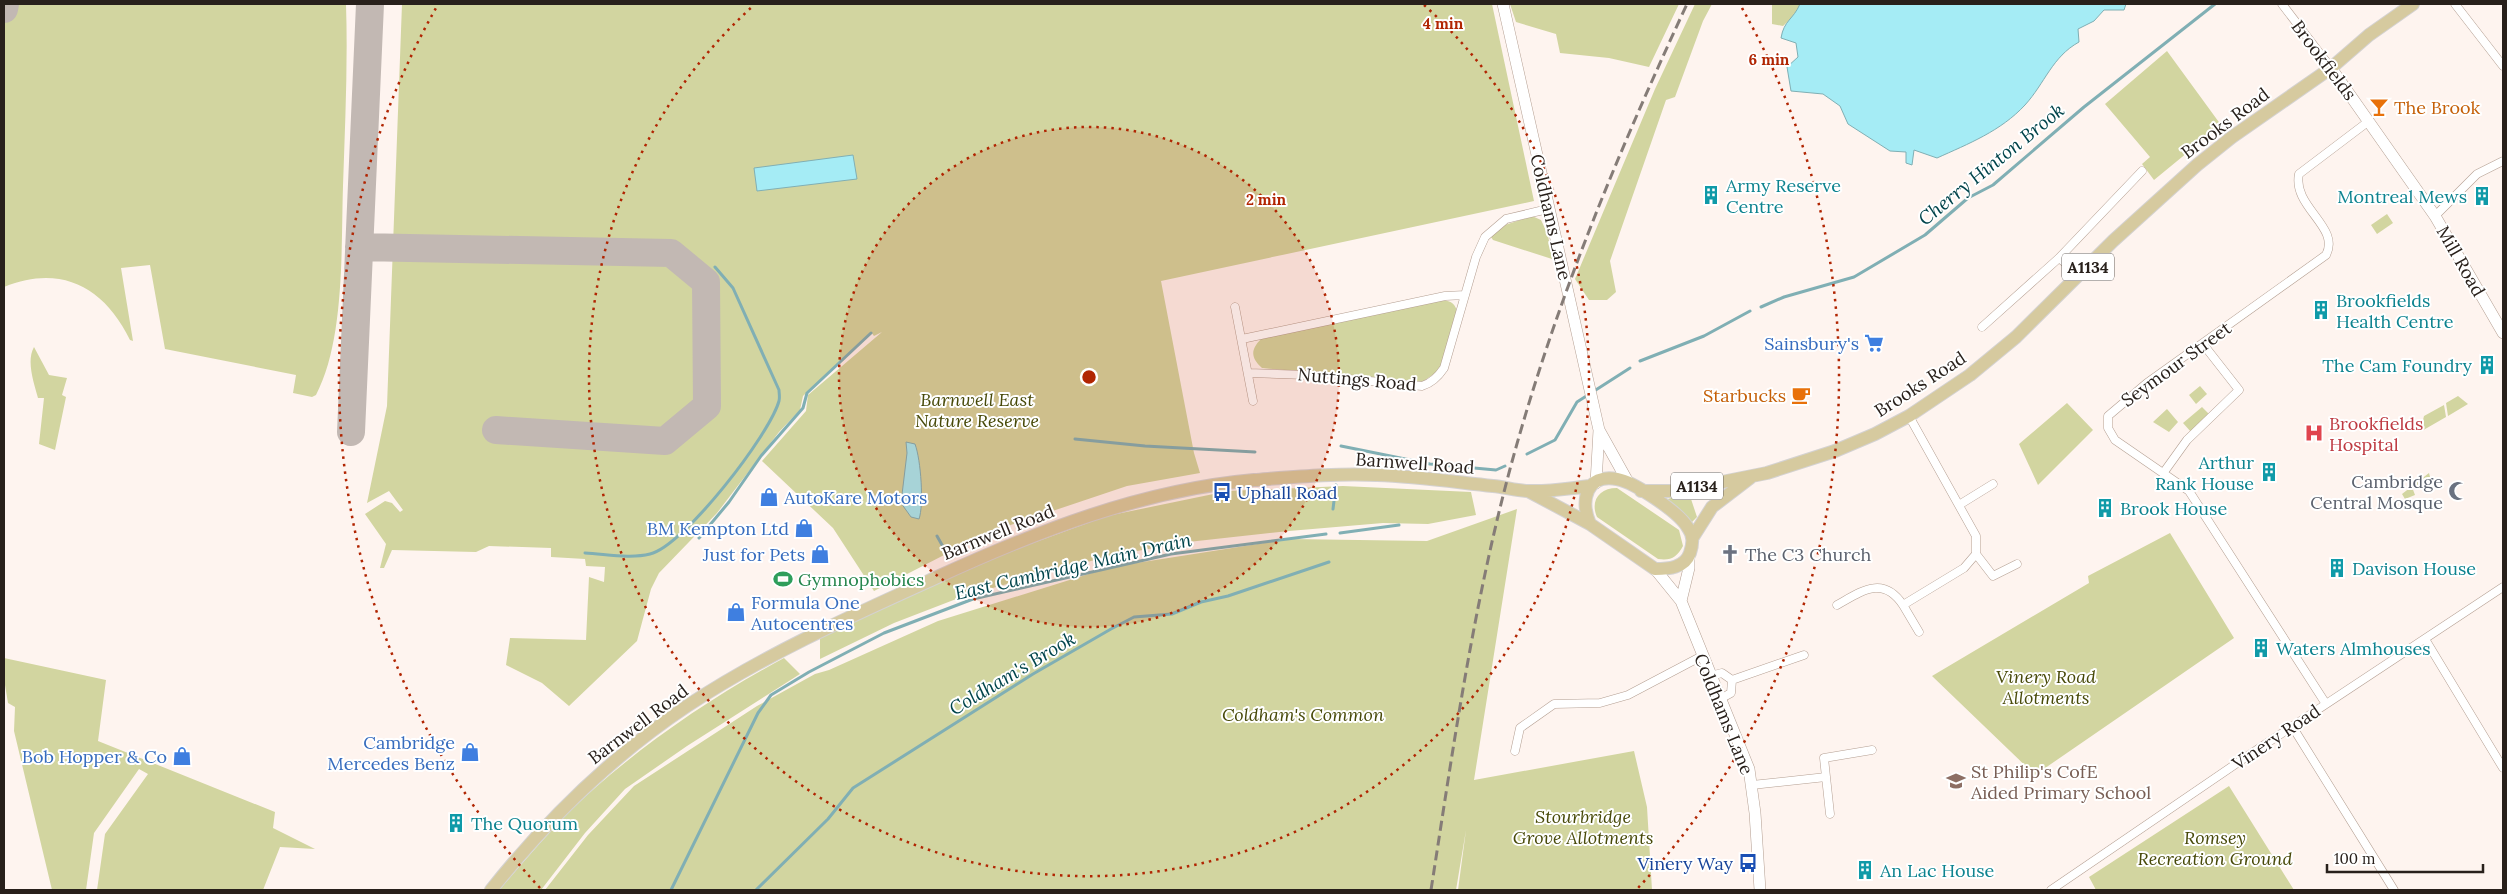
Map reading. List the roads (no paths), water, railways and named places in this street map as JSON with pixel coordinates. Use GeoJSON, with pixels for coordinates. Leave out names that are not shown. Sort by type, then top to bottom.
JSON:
{"type":"FeatureCollection","features":[{"type":"Feature","properties":{"kind":"main road","name":"A1134"},"geometry":{"type":"LineString","coordinates":[[2331,68],[2368,36],[2413,4]]}},
{"type":"Feature","properties":{"kind":"main road","name":"Brooks Road"},"geometry":{"type":"LineString","coordinates":[[1641,490],[1676,491],[1752,476],[1835,451],[1909,416],[1983,365],[2016,337],[2154,202],[2197,165],[2232,137],[2331,68]]}},
{"type":"Feature","properties":{"kind":"main road","name":"Barnwell Road"},"geometry":{"type":"LineString","coordinates":[[491,890],[534,837],[553,818],[610,765],[686,707],[753,667],[853,616],[992,551],[1055,526],[1121,506],[1201,487],[1254,480],[1377,474],[1528,491],[1593,484]]}},
{"type":"Feature","properties":{"kind":"main road","name":"Brooks Road"},"geometry":{"type":"LineString","coordinates":[[1693,537],[1712,507],[1752,476]]}},
{"type":"Feature","properties":{"kind":"main road","name":"A1134"},"geometry":{"type":"LineString","coordinates":[[1593,484],[1604,479],[1616,478],[1628,482],[1682,519],[1693,537],[1689,557]]}},
{"type":"Feature","properties":{"kind":"main road"},"geometry":{"type":"LineString","coordinates":[[1590,524],[1584,503],[1593,484]]}},
{"type":"Feature","properties":{"kind":"main road","name":"Barnwell Road"},"geometry":{"type":"LineString","coordinates":[[1528,491],[1590,524]]}},
{"type":"Feature","properties":{"kind":"main road","name":"A1134"},"geometry":{"type":"LineString","coordinates":[[1590,524],[1655,570]]}},
{"type":"Feature","properties":{"kind":"main road"},"geometry":{"type":"LineString","coordinates":[[1655,570],[1678,566],[1689,557]]}},
{"type":"Feature","properties":{"kind":"street","name":"Coldhams Lane"},"geometry":{"type":"LineString","coordinates":[[1502,4],[1600,430],[1628,482]]}},
{"type":"Feature","properties":{"kind":"street","name":"Brookfields"},"geometry":{"type":"LineString","coordinates":[[2282,4],[2331,68],[2434,216]]}},
{"type":"Feature","properties":{"kind":"street"},"geometry":{"type":"LineString","coordinates":[[2456,4],[2503,66]]}},
{"type":"Feature","properties":{"kind":"street","name":"Seymour Street"},"geometry":{"type":"LineString","coordinates":[[2326,704],[2194,498],[2183,485],[2115,440],[2108,428],[2108,416],[2146,383],[2326,255],[2330,249],[2328,234],[2302,198],[2297,182],[2299,174],[2369,121]]}},
{"type":"Feature","properties":{"kind":"street"},"geometry":{"type":"LineString","coordinates":[[2434,216],[2477,174],[2503,161]]}},
{"type":"Feature","properties":{"kind":"street"},"geometry":{"type":"LineString","coordinates":[[1982,327],[2059,258],[2142,171]]}},
{"type":"Feature","properties":{"kind":"street","name":"Nuttings Road"},"geometry":{"type":"LineString","coordinates":[[1248,373],[1306,375],[1422,386],[1428,384],[1439,376],[1444,368],[1476,257],[1489,232],[1506,219],[1548,209]]}},
{"type":"Feature","properties":{"kind":"street","name":"Mill Road"},"geometry":{"type":"LineString","coordinates":[[2434,216],[2503,333]]}},
{"type":"Feature","properties":{"kind":"street"},"geometry":{"type":"LineString","coordinates":[[2059,258],[2080,275]]}},
{"type":"Feature","properties":{"kind":"street"},"geometry":{"type":"LineString","coordinates":[[1242,339],[1445,296],[1465,295]]}},
{"type":"Feature","properties":{"kind":"street"},"geometry":{"type":"LineString","coordinates":[[1235,307],[1253,401]]}},
{"type":"Feature","properties":{"kind":"street"},"geometry":{"type":"LineString","coordinates":[[2164,472],[2187,440],[2239,390],[2203,344]]}},
{"type":"Feature","properties":{"kind":"street"},"geometry":{"type":"LineString","coordinates":[[1909,416],[1976,536],[1976,554],[1993,576],[2017,564]]}},
{"type":"Feature","properties":{"kind":"street","name":"Coldhams Lane"},"geometry":{"type":"LineString","coordinates":[[1593,484],[1600,430]]}},
{"type":"Feature","properties":{"kind":"street"},"geometry":{"type":"LineString","coordinates":[[1959,505],[1993,484]]}},
{"type":"Feature","properties":{"kind":"street"},"geometry":{"type":"LineString","coordinates":[[1903,605],[1964,568],[1976,554]]}},
{"type":"Feature","properties":{"kind":"street"},"geometry":{"type":"LineString","coordinates":[[1681,601],[1689,568],[1689,557]]}},
{"type":"Feature","properties":{"kind":"street","name":"Coldhams Lane"},"geometry":{"type":"LineString","coordinates":[[1655,570],[1681,601],[1710,676],[1741,746],[1752,784],[1760,890]]}},
{"type":"Feature","properties":{"kind":"street","name":"Vinery Road"},"geometry":{"type":"LineString","coordinates":[[2053,890],[2292,726],[2503,587]]}},
{"type":"Feature","properties":{"kind":"street"},"geometry":{"type":"LineString","coordinates":[[1837,605],[1872,588],[1892,592],[1903,605],[1919,632]]}},
{"type":"Feature","properties":{"kind":"street"},"geometry":{"type":"LineString","coordinates":[[2425,639],[2503,766]]}},
{"type":"Feature","properties":{"kind":"street"},"geometry":{"type":"LineString","coordinates":[[1732,680],[1804,655]]}},
{"type":"Feature","properties":{"kind":"street"},"geometry":{"type":"LineString","coordinates":[[1515,751],[1520,728],[1554,704],[1600,703],[1628,696],[1702,656]]}},
{"type":"Feature","properties":{"kind":"street"},"geometry":{"type":"LineString","coordinates":[[1710,676],[1722,673],[1732,680]]}},
{"type":"Feature","properties":{"kind":"street"},"geometry":{"type":"LineString","coordinates":[[1720,698],[1731,693],[1732,680]]}},
{"type":"Feature","properties":{"kind":"street"},"geometry":{"type":"LineString","coordinates":[[2292,726],[2394,890]]}},
{"type":"Feature","properties":{"kind":"street"},"geometry":{"type":"LineString","coordinates":[[1830,814],[1824,758],[1872,750]]}},
{"type":"Feature","properties":{"kind":"street"},"geometry":{"type":"LineString","coordinates":[[1752,784],[1826,777]]}},
{"type":"Feature","properties":{"kind":"water"},"geometry":{"type":"Polygon","coordinates":[[[1800,4],[2126,4],[2124,10],[2104,10],[2094,21],[2078,29],[2079,42],[2055,63],[2025,105],[1995,130],[1937,158],[1914,150],[1912,165],[1906,163],[1906,152],[1890,151],[1848,124],[1840,106],[1823,94],[1791,91],[1787,67],[1798,57],[1796,43],[1781,38],[1784,27],[1800,4]]]}},
{"type":"Feature","properties":{"kind":"water"},"geometry":{"type":"Polygon","coordinates":[[[853,155],[857,179],[757,191],[754,168],[853,155]]]}},
{"type":"Feature","properties":{"kind":"water"},"geometry":{"type":"Polygon","coordinates":[[[906,442],[915,444],[919,461],[922,493],[919,519],[911,517],[901,503],[907,453],[906,442]]]}},
{"type":"Feature","properties":{"kind":"waterway","name":"Cherry Hinton Brook"},"geometry":{"type":"LineString","coordinates":[[1761,307],[1784,297],[1854,277],[1925,235],[1968,198],[1993,185],[2084,107],[2215,4]]}},
{"type":"Feature","properties":{"kind":"waterway"},"geometry":{"type":"LineString","coordinates":[[585,553],[634,556],[650,554],[665,546],[683,531],[724,487],[760,438],[772,417],[779,401],[779,390],[733,288],[715,267]]}},
{"type":"Feature","properties":{"kind":"waterway","name":"Cherry Hinton Brook"},"geometry":{"type":"LineString","coordinates":[[1640,361],[1704,336],[1750,311]]}},
{"type":"Feature","properties":{"kind":"waterway"},"geometry":{"type":"LineString","coordinates":[[699,538],[729,502],[761,456],[803,408],[807,393],[871,333]]}},
{"type":"Feature","properties":{"kind":"waterway","name":"Cherry Hinton Brook"},"geometry":{"type":"LineString","coordinates":[[1527,454],[1555,440],[1577,402],[1630,368]]}},
{"type":"Feature","properties":{"kind":"waterway"},"geometry":{"type":"LineString","coordinates":[[1075,439],[1145,446],[1255,452]]}},
{"type":"Feature","properties":{"kind":"waterway","name":"Cherry Hinton Brook"},"geometry":{"type":"LineString","coordinates":[[1341,446],[1430,464],[1496,470],[1505,466]]}},
{"type":"Feature","properties":{"kind":"waterway","name":"Cherry Hinton Brook"},"geometry":{"type":"LineString","coordinates":[[1333,509],[1336,485]]}},
{"type":"Feature","properties":{"kind":"waterway"},"geometry":{"type":"LineString","coordinates":[[1340,533],[1399,525]]}},
{"type":"Feature","properties":{"kind":"waterway","name":"East Cambridge Main Drain"},"geometry":{"type":"LineString","coordinates":[[671,890],[758,713],[771,695],[809,672],[884,633],[973,599],[1171,554],[1326,534]]}},
{"type":"Feature","properties":{"kind":"waterway"},"geometry":{"type":"LineString","coordinates":[[937,536],[946,552]]}},
{"type":"Feature","properties":{"kind":"waterway","name":"Coldham's Brook"},"geometry":{"type":"LineString","coordinates":[[756,890],[828,819],[853,788],[1033,674],[1111,629],[1134,617],[1172,614],[1201,602],[1228,596],[1329,562]]}},
{"type":"Feature","properties":{"kind":"railway"},"geometry":{"type":"LineString","coordinates":[[1431,890],[1456,731],[1485,573],[1527,408],[1588,233],[1611,175],[1687,4]]}},
{"type":"Feature","properties":{"kind":"place","name":"The Brook"},"geometry":{"type":"Point","coordinates":[2379,107]}},
{"type":"Feature","properties":{"kind":"place","name":"Army Reserve Centre"},"geometry":{"type":"Point","coordinates":[1711,195]}},
{"type":"Feature","properties":{"kind":"place","name":"Montreal Mews"},"geometry":{"type":"Point","coordinates":[2482,196]}},
{"type":"Feature","properties":{"kind":"place","name":"Brookfields Health Centre"},"geometry":{"type":"Point","coordinates":[2321,310]}},
{"type":"Feature","properties":{"kind":"place","name":"Sainsbury's"},"geometry":{"type":"Point","coordinates":[1874,343]}},
{"type":"Feature","properties":{"kind":"place","name":"The Cam Foundry"},"geometry":{"type":"Point","coordinates":[2487,365]}},
{"type":"Feature","properties":{"kind":"place","name":"Starbucks"},"geometry":{"type":"Point","coordinates":[1801,395]}},
{"type":"Feature","properties":{"kind":"place","name":"Brookfields Hospital"},"geometry":{"type":"Point","coordinates":[2314,433]}},
{"type":"Feature","properties":{"kind":"place","name":"Arthur Rank House"},"geometry":{"type":"Point","coordinates":[2269,472]}},
{"type":"Feature","properties":{"kind":"place","name":"Cambridge Central Mosque"},"geometry":{"type":"Point","coordinates":[2458,491]}},
{"type":"Feature","properties":{"kind":"place","name":"Uphall Road"},"geometry":{"type":"Point","coordinates":[1222,492]}},
{"type":"Feature","properties":{"kind":"place","name":"AutoKare Motors"},"geometry":{"type":"Point","coordinates":[769,497]}},
{"type":"Feature","properties":{"kind":"place","name":"Brook House"},"geometry":{"type":"Point","coordinates":[2105,508]}},
{"type":"Feature","properties":{"kind":"place","name":"BM Kempton Ltd"},"geometry":{"type":"Point","coordinates":[804,528]}},
{"type":"Feature","properties":{"kind":"place","name":"Just for Pets"},"geometry":{"type":"Point","coordinates":[820,554]}},
{"type":"Feature","properties":{"kind":"place","name":"The C3 Church"},"geometry":{"type":"Point","coordinates":[1730,554]}},
{"type":"Feature","properties":{"kind":"place","name":"Davison House"},"geometry":{"type":"Point","coordinates":[2337,568]}},
{"type":"Feature","properties":{"kind":"place","name":"Gymnophobics"},"geometry":{"type":"Point","coordinates":[783,579]}},
{"type":"Feature","properties":{"kind":"place","name":"Formula One Autocentres"},"geometry":{"type":"Point","coordinates":[736,612]}},
{"type":"Feature","properties":{"kind":"place","name":"Waters Almhouses"},"geometry":{"type":"Point","coordinates":[2261,648]}},
{"type":"Feature","properties":{"kind":"place","name":"Cambridge Mercedes Benz"},"geometry":{"type":"Point","coordinates":[470,752]}},
{"type":"Feature","properties":{"kind":"place","name":"Bob Hopper & Co"},"geometry":{"type":"Point","coordinates":[182,756]}},
{"type":"Feature","properties":{"kind":"place","name":"St Philip's CofE Aided Primary School"},"geometry":{"type":"Point","coordinates":[1956,781]}},
{"type":"Feature","properties":{"kind":"place","name":"The Quorum"},"geometry":{"type":"Point","coordinates":[456,823]}},
{"type":"Feature","properties":{"kind":"place","name":"Vinery Way"},"geometry":{"type":"Point","coordinates":[1748,863]}},
{"type":"Feature","properties":{"kind":"place","name":"An Lac House"},"geometry":{"type":"Point","coordinates":[1865,870]}},
{"type":"Feature","properties":{"kind":"park label","name":"Barnwell East Nature Reserve"},"geometry":{"type":"Point","coordinates":[977,409]}},
{"type":"Feature","properties":{"kind":"park label","name":"Vinery Road Allotments"},"geometry":{"type":"Point","coordinates":[2046,686]}},
{"type":"Feature","properties":{"kind":"park label","name":"Coldham's Common"},"geometry":{"type":"Point","coordinates":[1303,714]}},
{"type":"Feature","properties":{"kind":"park label","name":"Stourbridge Grove Allotments"},"geometry":{"type":"Point","coordinates":[1583,826]}},
{"type":"Feature","properties":{"kind":"park label","name":"Romsey Recreation Ground"},"geometry":{"type":"Point","coordinates":[2215,848]}}]}
